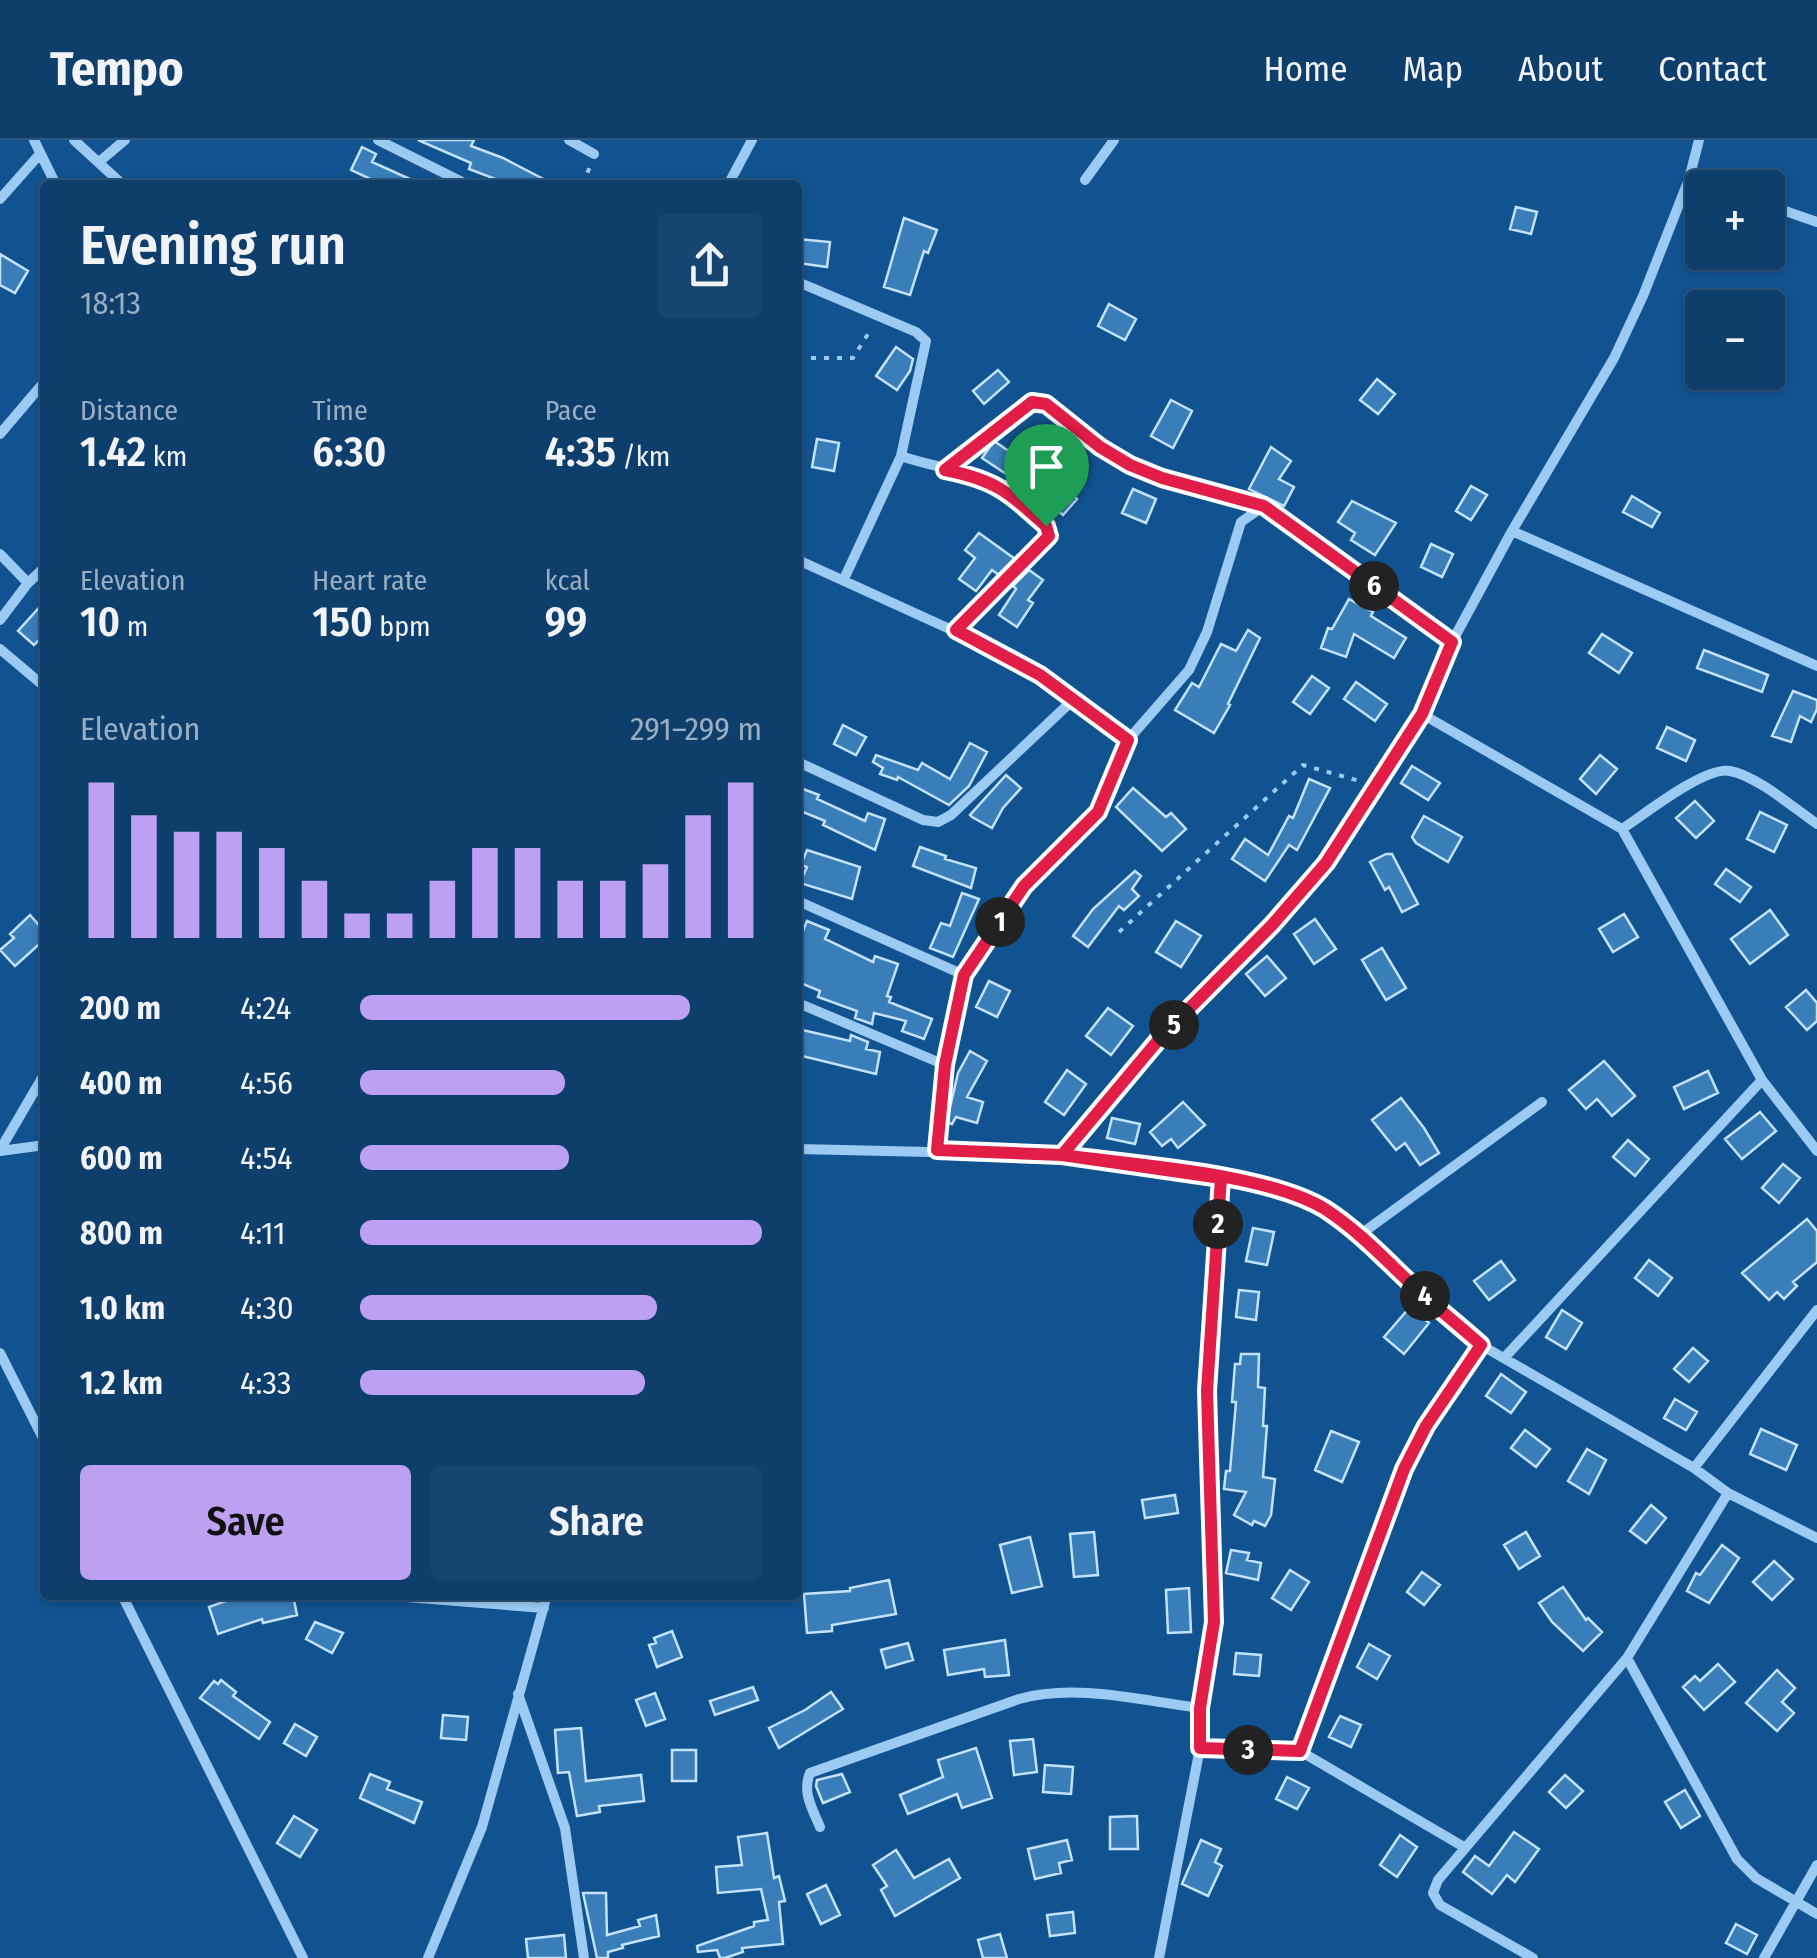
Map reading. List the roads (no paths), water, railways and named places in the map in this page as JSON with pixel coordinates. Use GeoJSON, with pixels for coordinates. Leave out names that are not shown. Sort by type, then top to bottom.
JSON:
{"type":"FeatureCollection","features":[{"type":"Feature","properties":{"kind":"street"},"geometry":{"type":"LineString","coordinates":[[34,140],[53,180]]}},
{"type":"Feature","properties":{"kind":"street"},"geometry":{"type":"LineString","coordinates":[[74,140],[117,180]]}},
{"type":"Feature","properties":{"kind":"street"},"geometry":{"type":"LineString","coordinates":[[100,162],[126,140]]}},
{"type":"Feature","properties":{"kind":"street"},"geometry":{"type":"LineString","coordinates":[[378,140],[458,180]]}},
{"type":"Feature","properties":{"kind":"street"},"geometry":{"type":"LineString","coordinates":[[569,140],[594,154]]}},
{"type":"Feature","properties":{"kind":"street"},"geometry":{"type":"LineString","coordinates":[[731,180],[752,140]]}},
{"type":"Feature","properties":{"kind":"street"},"geometry":{"type":"LineString","coordinates":[[1086,180],[1114,140]]}},
{"type":"Feature","properties":{"kind":"street"},"geometry":{"type":"LineString","coordinates":[[1691,170],[1699,140]]}},
{"type":"Feature","properties":{"kind":"street"},"geometry":{"type":"LineString","coordinates":[[0,199],[39,155]]}},
{"type":"Feature","properties":{"kind":"street"},"geometry":{"type":"LineString","coordinates":[[1062,1155],[1160,1038],[1326,863],[1377,786],[1422,714],[1452,642],[1512,531],[1614,358],[1643,296],[1685,187]]}},
{"type":"Feature","properties":{"kind":"street"},"geometry":{"type":"LineString","coordinates":[[1785,211],[1817,222]]}},
{"type":"Feature","properties":{"kind":"street"},"geometry":{"type":"LineString","coordinates":[[802,284],[880,315],[926,341],[901,456],[844,579]]}},
{"type":"Feature","properties":{"kind":"street"},"geometry":{"type":"LineString","coordinates":[[0,434],[40,387]]}},
{"type":"Feature","properties":{"kind":"street"},"geometry":{"type":"LineString","coordinates":[[901,456],[982,477],[1004,489],[1049,530],[1046,540],[956,630]]}},
{"type":"Feature","properties":{"kind":"street"},"geometry":{"type":"LineString","coordinates":[[937,1150],[945,1065],[964,975],[1024,886],[1098,812],[1128,740],[1190,670],[1207,632],[1241,522],[1264,506],[1452,642]]}},
{"type":"Feature","properties":{"kind":"street"},"geometry":{"type":"LineString","coordinates":[[1512,531],[1817,666]]}},
{"type":"Feature","properties":{"kind":"street"},"geometry":{"type":"LineString","coordinates":[[0,554],[28,583]]}},
{"type":"Feature","properties":{"kind":"street"},"geometry":{"type":"LineString","coordinates":[[802,562],[1008,656],[1074,698],[1128,740]]}},
{"type":"Feature","properties":{"kind":"street"},"geometry":{"type":"LineString","coordinates":[[0,620],[40,572]]}},
{"type":"Feature","properties":{"kind":"street"},"geometry":{"type":"LineString","coordinates":[[0,649],[40,683]]}},
{"type":"Feature","properties":{"kind":"street"},"geometry":{"type":"LineString","coordinates":[[802,764],[923,820],[938,822],[1074,698]]}},
{"type":"Feature","properties":{"kind":"street"},"geometry":{"type":"LineString","coordinates":[[1422,714],[1622,829],[1762,1080],[1817,1151]]}},
{"type":"Feature","properties":{"kind":"street"},"geometry":{"type":"LineString","coordinates":[[1622,829],[1708,774],[1728,770],[1749,778],[1817,824]]}},
{"type":"Feature","properties":{"kind":"street"},"geometry":{"type":"LineString","coordinates":[[802,903],[964,975]]}},
{"type":"Feature","properties":{"kind":"street"},"geometry":{"type":"LineString","coordinates":[[802,1005],[945,1065]]}},
{"type":"Feature","properties":{"kind":"street"},"geometry":{"type":"LineString","coordinates":[[1506,1356],[1762,1080]]}},
{"type":"Feature","properties":{"kind":"street"},"geometry":{"type":"LineString","coordinates":[[0,1151],[40,1082]]}},
{"type":"Feature","properties":{"kind":"street"},"geometry":{"type":"LineString","coordinates":[[1360,1234],[1542,1102]]}},
{"type":"Feature","properties":{"kind":"street"},"geometry":{"type":"LineString","coordinates":[[0,1151],[40,1147]]}},
{"type":"Feature","properties":{"kind":"street"},"geometry":{"type":"LineString","coordinates":[[802,1149],[1062,1155],[1221,1178],[1288,1193],[1321,1207],[1360,1234],[1481,1345],[1506,1356],[1728,1492],[1817,1538]]}},
{"type":"Feature","properties":{"kind":"street"},"geometry":{"type":"LineString","coordinates":[[1174,1958],[1159,1954],[1200,1748],[1200,1708],[1214,1622],[1207,1391],[1221,1178]]}},
{"type":"Feature","properties":{"kind":"street"},"geometry":{"type":"LineString","coordinates":[[1694,1468],[1817,1310]]}},
{"type":"Feature","properties":{"kind":"street"},"geometry":{"type":"LineString","coordinates":[[1300,1751],[1404,1469],[1426,1426],[1481,1345]]}},
{"type":"Feature","properties":{"kind":"street"},"geometry":{"type":"LineString","coordinates":[[0,1353],[40,1432]]}},
{"type":"Feature","properties":{"kind":"street"},"geometry":{"type":"LineString","coordinates":[[1533,1958],[1440,1905],[1434,1893],[1438,1880],[1627,1658],[1728,1492]]}},
{"type":"Feature","properties":{"kind":"street"},"geometry":{"type":"LineString","coordinates":[[124,1600],[302,1958]]}},
{"type":"Feature","properties":{"kind":"street"},"geometry":{"type":"LineString","coordinates":[[443,1600],[544,1608]]}},
{"type":"Feature","properties":{"kind":"street"},"geometry":{"type":"LineString","coordinates":[[428,1958],[482,1827],[546,1600]]}},
{"type":"Feature","properties":{"kind":"street"},"geometry":{"type":"LineString","coordinates":[[1627,1658],[1737,1859],[1756,1878],[1817,1914]]}},
{"type":"Feature","properties":{"kind":"street"},"geometry":{"type":"LineString","coordinates":[[820,1826],[805,1784],[810,1773],[1019,1699],[1043,1692],[1071,1692],[1200,1708]]}},
{"type":"Feature","properties":{"kind":"street"},"geometry":{"type":"LineString","coordinates":[[518,1694],[565,1828],[584,1958]]}},
{"type":"Feature","properties":{"kind":"street"},"geometry":{"type":"LineString","coordinates":[[1200,1748],[1300,1751],[1464,1846]]}},
{"type":"Feature","properties":{"kind":"street"},"geometry":{"type":"LineString","coordinates":[[1764,1958],[1817,1865]]}}]}
